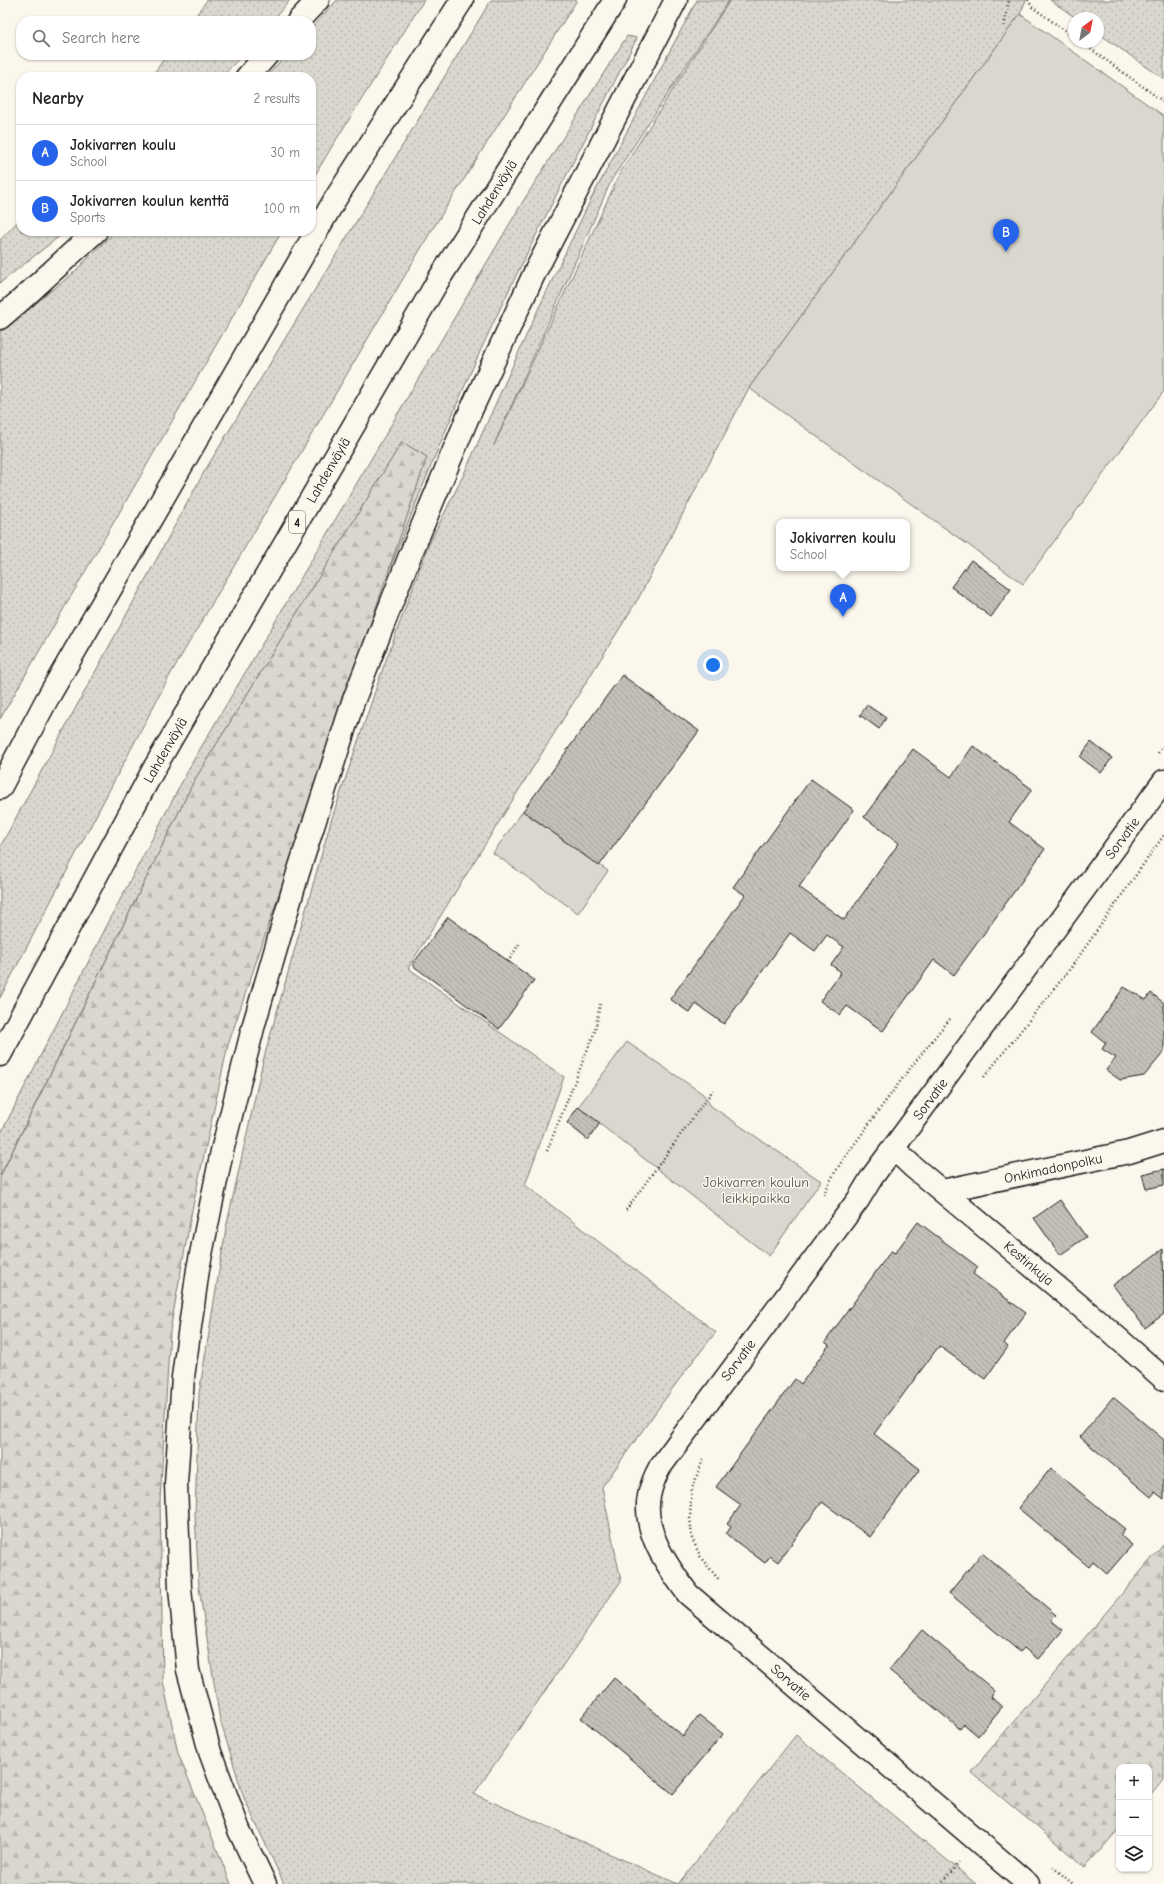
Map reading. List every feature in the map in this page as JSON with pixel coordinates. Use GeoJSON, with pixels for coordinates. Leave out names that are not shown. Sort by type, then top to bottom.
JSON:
{"type":"FeatureCollection","features":[{"type":"Feature","properties":{"kind":"main road"},"geometry":{"type":"LineString","coordinates":[[303,16],[318,0]]}},
{"type":"Feature","properties":{"kind":"main road"},"geometry":{"type":"LineString","coordinates":[[316,232],[334,201],[462,0]]}},
{"type":"Feature","properties":{"kind":"main road","name":"Lahdenväylä"},"geometry":{"type":"LineString","coordinates":[[0,1055],[156,765],[363,409],[439,279],[615,0]]}},
{"type":"Feature","properties":{"kind":"main road"},"geometry":{"type":"LineString","coordinates":[[264,1884],[239,1830],[210,1752],[188,1670],[180,1588],[176,1484],[183,1377],[198,1270],[222,1152],[254,1024],[298,873],[353,702],[409,558],[467,419],[535,272],[614,116],[676,0]]}},
{"type":"Feature","properties":{"kind":"main road"},"geometry":{"type":"LineString","coordinates":[[252,72],[262,60]]}},
{"type":"Feature","properties":{"kind":"main road"},"geometry":{"type":"LineString","coordinates":[[0,318],[91,236]]}},
{"type":"Feature","properties":{"kind":"main road"},"geometry":{"type":"LineString","coordinates":[[0,788],[46,701],[314,236]]}},
{"type":"Feature","properties":{"kind":"main road","name":"Sorvatie"},"geometry":{"type":"LineString","coordinates":[[1028,1884],[688,1594],[672,1573],[652,1534],[648,1516],[648,1497],[660,1467],[858,1200],[872,1177],[893,1148],[1164,781]]}},
{"type":"Feature","properties":{"kind":"main road","name":"Onkimadonpolku"},"geometry":{"type":"LineString","coordinates":[[942,1191],[1129,1152],[1164,1141]]}},
{"type":"Feature","properties":{"kind":"main road","name":"Kestinkuja"},"geometry":{"type":"LineString","coordinates":[[893,1148],[942,1191],[1104,1326],[1164,1379]]}},
{"type":"Feature","properties":{"kind":"path"},"geometry":{"type":"LineString","coordinates":[[1004,26],[1009,0]]}},
{"type":"Feature","properties":{"kind":"path"},"geometry":{"type":"LineString","coordinates":[[1028,0],[1032,7],[1068,33]]}},
{"type":"Feature","properties":{"kind":"path"},"geometry":{"type":"LineString","coordinates":[[1089,48],[1164,102]]}},
{"type":"Feature","properties":{"kind":"path"},"geometry":{"type":"LineString","coordinates":[[1158,754],[1164,745]]}},
{"type":"Feature","properties":{"kind":"path"},"geometry":{"type":"LineString","coordinates":[[982,1080],[1070,969],[1164,836]]}},
{"type":"Feature","properties":{"kind":"path"},"geometry":{"type":"LineString","coordinates":[[508,962],[518,944]]}},
{"type":"Feature","properties":{"kind":"path"},"geometry":{"type":"LineString","coordinates":[[547,1151],[595,1031],[600,1004]]}},
{"type":"Feature","properties":{"kind":"path"},"geometry":{"type":"LineString","coordinates":[[823,1199],[830,1179],[918,1056],[955,1014]]}},
{"type":"Feature","properties":{"kind":"path"},"geometry":{"type":"LineString","coordinates":[[626,1210],[713,1090]]}},
{"type":"Feature","properties":{"kind":"path"},"geometry":{"type":"LineString","coordinates":[[705,1455],[692,1488],[690,1517],[692,1538],[701,1558],[724,1585]]}},
{"type":"Feature","properties":{"kind":"path"},"geometry":{"type":"LineString","coordinates":[[940,1884],[960,1862]]}},
{"type":"Feature","properties":{"kind":"path"},"geometry":{"type":"LineString","coordinates":[[1049,1864],[1073,1884]]}},
{"type":"Feature","properties":{"kind":"green space"},"geometry":{"type":"Polygon","coordinates":[[[207,0],[290,0],[276,16],[196,16],[207,0]]]}},
{"type":"Feature","properties":{"kind":"green space"},"geometry":{"type":"Polygon","coordinates":[[[337,0],[424,0],[316,174],[316,72],[271,72],[281,60],[316,60],[316,23],[337,0]]]}},
{"type":"Feature","properties":{"kind":"green space"},"geometry":{"type":"Polygon","coordinates":[[[491,0],[577,0],[430,233],[170,675],[0,998],[0,847],[204,472],[491,0]]]}},
{"type":"Feature","properties":{"kind":"green space"},"geometry":{"type":"Polygon","coordinates":[[[697,0],[729,0],[612,179],[494,445],[621,171],[730,0],[1026,0],[1020,14],[749,388],[638,599],[408,968],[564,1077],[525,1185],[716,1332],[683,1374],[602,1487],[621,1581],[474,1794],[678,1884],[284,1884],[244,1798],[220,1720],[199,1588],[195,1515],[199,1394],[226,1228],[263,1061],[331,821],[382,671],[429,544],[463,476],[535,316],[591,199],[697,0]]]}},
{"type":"Feature","properties":{"kind":"green space"},"geometry":{"type":"Polygon","coordinates":[[[1050,0],[1164,0],[1164,79],[1104,37],[1104,12],[1068,12],[1050,0]]]}},
{"type":"Feature","properties":{"kind":"green space"},"geometry":{"type":"Polygon","coordinates":[[[1020,14],[1164,116],[1164,391],[1023,584],[749,388],[1020,14]]]}},
{"type":"Feature","properties":{"kind":"green space"},"geometry":{"type":"Polygon","coordinates":[[[627,36],[637,38],[501,306],[444,435],[383,586],[427,457],[402,442],[194,781],[0,1176],[0,1135],[193,761],[522,203],[627,36]]]}},
{"type":"Feature","properties":{"kind":"green space"},"geometry":{"type":"Polygon","coordinates":[[[163,60],[237,60],[227,72],[155,72],[163,60]]]}},
{"type":"Feature","properties":{"kind":"green space"},"geometry":{"type":"Polygon","coordinates":[[[16,223],[16,236],[60,236],[0,283],[0,240],[16,223]]]}},
{"type":"Feature","properties":{"kind":"green space"},"geometry":{"type":"Polygon","coordinates":[[[110,236],[279,236],[0,719],[0,332],[71,275],[110,236]]]}},
{"type":"Feature","properties":{"kind":"green space"},"geometry":{"type":"Polygon","coordinates":[[[402,442],[427,457],[228,1045],[192,1210],[170,1331],[160,1500],[163,1681],[178,1753],[231,1884],[0,1884],[0,1177],[194,781],[402,442]]]}},
{"type":"Feature","properties":{"kind":"green space"},"geometry":{"type":"Polygon","coordinates":[[[523,811],[608,871],[578,913],[493,853],[523,811]]]}},
{"type":"Feature","properties":{"kind":"green space","name":"Jokivarren koulun leikkipaikka"},"geometry":{"type":"Polygon","coordinates":[[[627,1042],[703,1094],[711,1106],[821,1181],[769,1256],[578,1107],[627,1042]]]}},
{"type":"Feature","properties":{"kind":"green space"},"geometry":{"type":"Polygon","coordinates":[[[1164,1544],[1164,1779],[1152,1793],[1152,1764],[1116,1764],[1116,1832],[1085,1867],[971,1772],[1164,1544]]]}},
{"type":"Feature","properties":{"kind":"green space"},"geometry":{"type":"Polygon","coordinates":[[[796,1735],[976,1884],[678,1884],[796,1735]]]}},
{"type":"Feature","properties":{"kind":"building"},"geometry":{"type":"Polygon","coordinates":[[[971,560],[1011,589],[991,617],[951,587],[971,560]]]}},
{"type":"Feature","properties":{"kind":"building"},"geometry":{"type":"Polygon","coordinates":[[[622,675],[699,731],[599,866],[523,811],[622,675]]]}},
{"type":"Feature","properties":{"kind":"building"},"geometry":{"type":"Polygon","coordinates":[[[867,705],[886,718],[879,729],[860,715],[867,705]]]}},
{"type":"Feature","properties":{"kind":"building"},"geometry":{"type":"Polygon","coordinates":[[[1091,742],[1112,758],[1101,773],[1080,757],[1091,742]]]}},
{"type":"Feature","properties":{"kind":"building"},"geometry":{"type":"Polygon","coordinates":[[[973,746],[1032,789],[1009,822],[1045,849],[954,975],[934,960],[883,1031],[847,1006],[840,1015],[820,1001],[841,972],[831,965],[844,947],[827,935],[815,951],[790,933],[724,1024],[696,1004],[690,1013],[670,999],[745,895],[733,887],[811,779],[854,810],[799,887],[844,920],[899,843],[864,817],[913,749],[951,777],[973,746]]]}},
{"type":"Feature","properties":{"kind":"building"},"geometry":{"type":"Polygon","coordinates":[[[448,917],[534,980],[499,1029],[412,965],[448,917]]]}},
{"type":"Feature","properties":{"kind":"building"},"geometry":{"type":"Polygon","coordinates":[[[1124,987],[1146,1000],[1151,993],[1164,1003],[1164,1052],[1144,1076],[1120,1080],[1106,1070],[1116,1058],[1102,1049],[1106,1043],[1092,1032],[1124,987]]]}},
{"type":"Feature","properties":{"kind":"building"},"geometry":{"type":"Polygon","coordinates":[[[578,1107],[600,1123],[588,1140],[567,1123],[578,1107]]]}},
{"type":"Feature","properties":{"kind":"building"},"geometry":{"type":"Polygon","coordinates":[[[1164,1169],[1164,1185],[1146,1189],[1142,1174],[1164,1169]]]}},
{"type":"Feature","properties":{"kind":"building"},"geometry":{"type":"Polygon","coordinates":[[[1060,1200],[1086,1237],[1060,1255],[1034,1218],[1060,1200]]]}},
{"type":"Feature","properties":{"kind":"building"},"geometry":{"type":"Polygon","coordinates":[[[918,1222],[978,1267],[973,1274],[1026,1313],[1004,1343],[1008,1347],[985,1379],[939,1346],[874,1434],[920,1469],[870,1537],[822,1502],[778,1562],[770,1556],[765,1563],[726,1534],[731,1527],[727,1524],[741,1505],[716,1487],[795,1379],[801,1384],[829,1345],[825,1342],[891,1251],[895,1253],[918,1222]]]}},
{"type":"Feature","properties":{"kind":"building"},"geometry":{"type":"Polygon","coordinates":[[[1163,1249],[1164,1314],[1145,1328],[1113,1285],[1163,1249]]]}},
{"type":"Feature","properties":{"kind":"building"},"geometry":{"type":"Polygon","coordinates":[[[1113,1397],[1164,1440],[1164,1499],[1155,1492],[1151,1497],[1080,1437],[1113,1397]]]}},
{"type":"Feature","properties":{"kind":"building"},"geometry":{"type":"Polygon","coordinates":[[[1051,1468],[1125,1529],[1120,1535],[1132,1545],[1107,1574],[1093,1562],[1089,1567],[1018,1508],[1051,1468]]]}},
{"type":"Feature","properties":{"kind":"building"},"geometry":{"type":"Polygon","coordinates":[[[982,1553],[1056,1615],[1051,1620],[1063,1630],[1038,1659],[1024,1648],[1020,1652],[949,1593],[982,1553]]]}},
{"type":"Feature","properties":{"kind":"building"},"geometry":{"type":"Polygon","coordinates":[[[922,1630],[995,1691],[991,1697],[1002,1707],[978,1736],[964,1724],[960,1729],[889,1670],[922,1630]]]}},
{"type":"Feature","properties":{"kind":"building"},"geometry":{"type":"Polygon","coordinates":[[[614,1678],[683,1736],[699,1715],[723,1734],[673,1794],[581,1718],[614,1678]]]}},
{"type":"Feature","properties":{"kind":"place","name":"Jokivarren koulun kenttä"},"geometry":{"type":"Point","coordinates":[1006,252]}},
{"type":"Feature","properties":{"kind":"place","name":"Jokivarren koulu"},"geometry":{"type":"Point","coordinates":[843,617]}}]}
